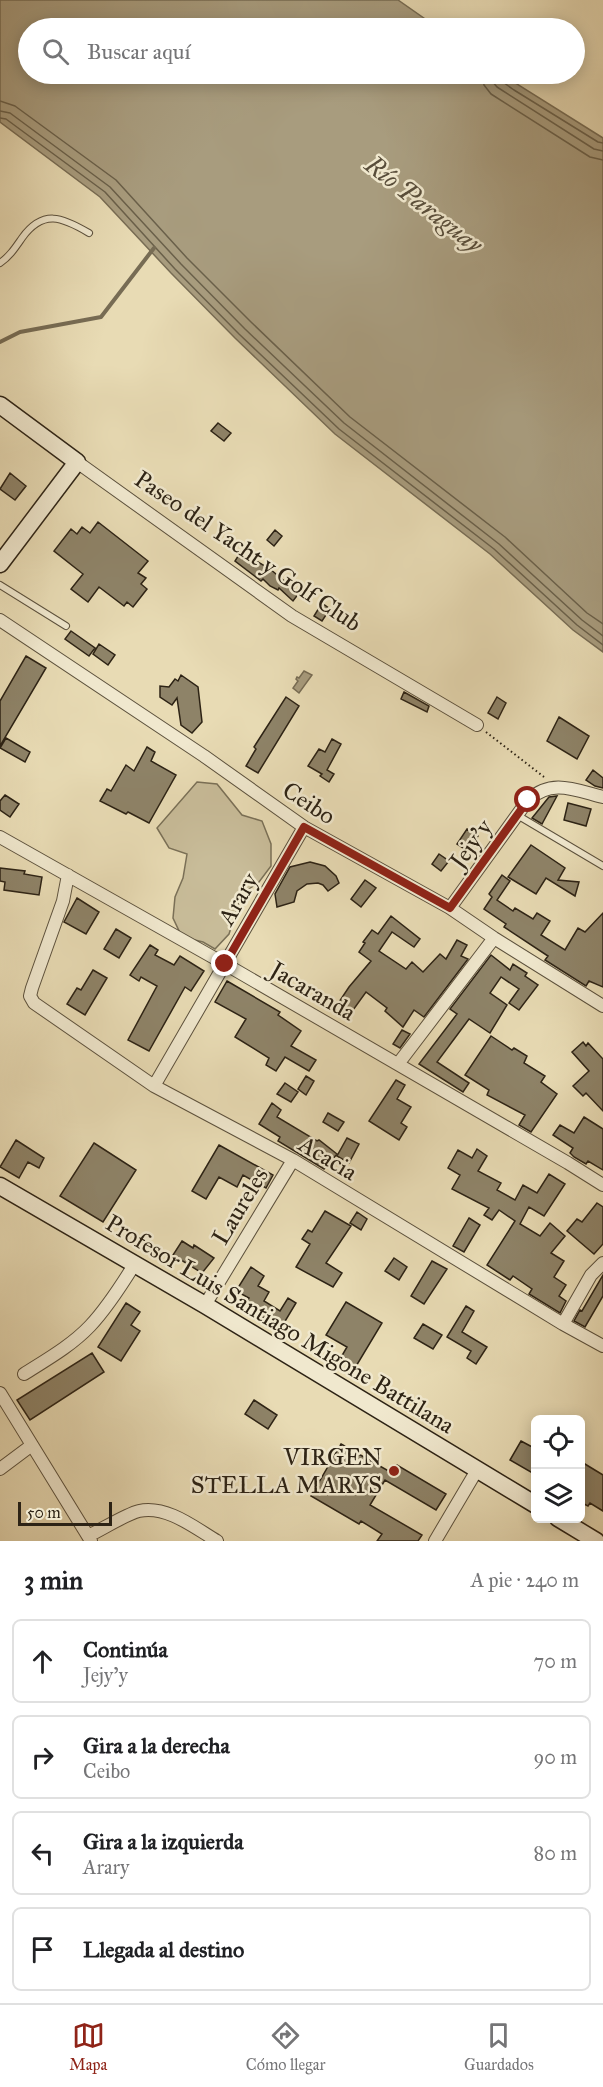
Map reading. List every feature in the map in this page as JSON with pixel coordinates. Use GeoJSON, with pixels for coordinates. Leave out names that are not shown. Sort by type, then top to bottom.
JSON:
{"type":"FeatureCollection","features":[{"type":"Feature","properties":{"kind":"main road","name":"Paseo del Yacht y Golf Club"},"geometry":{"type":"LineString","coordinates":[[0,405],[77,462]]}},
{"type":"Feature","properties":{"kind":"main road"},"geometry":{"type":"LineString","coordinates":[[0,564],[77,462]]}},
{"type":"Feature","properties":{"kind":"main road","name":"Profesor Luis Santiago Migone Battilana"},"geometry":{"type":"LineString","coordinates":[[0,1186],[205,1305],[531,1502]]}},
{"type":"Feature","properties":{"kind":"main road"},"geometry":{"type":"LineString","coordinates":[[566,1523],[596,1541]]}},
{"type":"Feature","properties":{"kind":"street","name":"Paseo del Yacht y Golf Club"},"geometry":{"type":"LineString","coordinates":[[77,462],[292,616],[477,725]]}},
{"type":"Feature","properties":{"kind":"street","name":"Ceibo"},"geometry":{"type":"LineString","coordinates":[[0,620],[204,756],[304,827],[450,908],[603,1006]]}},
{"type":"Feature","properties":{"kind":"street"},"geometry":{"type":"LineString","coordinates":[[555,786],[603,797]]}},
{"type":"Feature","properties":{"kind":"street","name":"Jejy'y"},"geometry":{"type":"LineString","coordinates":[[450,908],[535,793],[555,786]]}},
{"type":"Feature","properties":{"kind":"street","name":"Arary"},"geometry":{"type":"LineString","coordinates":[[154,1086],[304,827]]}},
{"type":"Feature","properties":{"kind":"street","name":"Jacaranda"},"geometry":{"type":"LineString","coordinates":[[0,837],[225,964],[603,1185]]}},
{"type":"Feature","properties":{"kind":"street","name":"Acacia"},"geometry":{"type":"LineString","coordinates":[[68,875],[63,901],[32,988],[30,996],[34,1003],[154,1086],[293,1160],[603,1346]]}},
{"type":"Feature","properties":{"kind":"street"},"geometry":{"type":"LineString","coordinates":[[398,1064],[494,938]]}},
{"type":"Feature","properties":{"kind":"street","name":"Laureles"},"geometry":{"type":"LineString","coordinates":[[205,1305],[293,1160]]}},
{"type":"Feature","properties":{"kind":"street"},"geometry":{"type":"LineString","coordinates":[[563,1324],[591,1275],[603,1263]]}},
{"type":"Feature","properties":{"kind":"street"},"geometry":{"type":"LineString","coordinates":[[24,1374],[54,1355],[89,1327],[122,1285],[134,1265]]}},
{"type":"Feature","properties":{"kind":"street"},"geometry":{"type":"LineString","coordinates":[[0,1393],[90,1539],[138,1511],[158,1511],[173,1516],[217,1541]]}},
{"type":"Feature","properties":{"kind":"street"},"geometry":{"type":"LineString","coordinates":[[0,1469],[32,1445]]}},
{"type":"Feature","properties":{"kind":"street"},"geometry":{"type":"LineString","coordinates":[[435,1541],[477,1470]]}},
{"type":"Feature","properties":{"kind":"lane"},"geometry":{"type":"LineString","coordinates":[[0,263],[10,256],[30,228],[40,221],[53,217],[68,221],[88,233]]}},
{"type":"Feature","properties":{"kind":"lane"},"geometry":{"type":"LineString","coordinates":[[0,585],[66,626]]}},
{"type":"Feature","properties":{"kind":"lane"},"geometry":{"type":"LineString","coordinates":[[517,815],[603,866]]}},
{"type":"Feature","properties":{"kind":"path"},"geometry":{"type":"LineString","coordinates":[[477,725],[555,786]]}},
{"type":"Feature","properties":{"kind":"shaded area"},"geometry":{"type":"Polygon","coordinates":[[[197,782],[217,784],[242,815],[262,821],[271,844],[271,866],[259,882],[242,894],[229,934],[215,949],[203,942],[182,937],[173,918],[175,897],[183,878],[187,854],[169,848],[157,828],[197,782]]]}},
{"type":"Feature","properties":{"kind":"water","name":"Río Paraguay"},"geometry":{"type":"Polygon","coordinates":[[[0,0],[398,0],[424,18],[18,18],[18,84],[517,84],[603,138],[603,652],[573,630],[490,554],[335,434],[235,338],[100,197],[0,122],[0,0]]]}},
{"type":"Feature","properties":{"kind":"water"},"geometry":{"type":"Polygon","coordinates":[[[304,671],[312,675],[299,693],[293,688],[298,681],[297,677],[299,678],[304,671]]]}},
{"type":"Feature","properties":{"kind":"building"},"geometry":{"type":"Polygon","coordinates":[[[218,423],[231,433],[224,441],[211,431],[218,423]]]}},
{"type":"Feature","properties":{"kind":"building"},"geometry":{"type":"Polygon","coordinates":[[[10,473],[26,486],[15,500],[0,489],[10,473]]]}},
{"type":"Feature","properties":{"kind":"building"},"geometry":{"type":"Polygon","coordinates":[[[98,522],[148,561],[138,573],[146,578],[141,584],[147,589],[133,607],[127,602],[124,606],[99,587],[88,602],[71,589],[83,574],[54,551],[71,529],[77,534],[82,527],[90,533],[98,522]]]}},
{"type":"Feature","properties":{"kind":"building"},"geometry":{"type":"Polygon","coordinates":[[[275,530],[282,536],[274,546],[267,540],[275,530]]]}},
{"type":"Feature","properties":{"kind":"building"},"geometry":{"type":"Polygon","coordinates":[[[240,553],[270,569],[299,593],[293,601],[279,588],[278,590],[270,586],[263,579],[261,581],[235,561],[240,553]]]}},
{"type":"Feature","properties":{"kind":"building"},"geometry":{"type":"Polygon","coordinates":[[[322,603],[330,609],[322,621],[314,616],[322,603]]]}},
{"type":"Feature","properties":{"kind":"building"},"geometry":{"type":"Polygon","coordinates":[[[71,631],[95,648],[89,656],[65,639],[71,631]]]}},
{"type":"Feature","properties":{"kind":"building"},"geometry":{"type":"Polygon","coordinates":[[[99,644],[115,655],[108,665],[93,654],[99,644]]]}},
{"type":"Feature","properties":{"kind":"building"},"geometry":{"type":"Polygon","coordinates":[[[26,656],[46,668],[0,746],[0,701],[26,656]]]}},
{"type":"Feature","properties":{"kind":"building"},"geometry":{"type":"Polygon","coordinates":[[[181,675],[198,687],[202,722],[192,733],[181,725],[177,698],[172,705],[160,697],[160,686],[169,687],[175,679],[178,681],[181,675]]]}},
{"type":"Feature","properties":{"kind":"building"},"geometry":{"type":"Polygon","coordinates":[[[404,692],[429,706],[427,712],[401,699],[404,692]]]}},
{"type":"Feature","properties":{"kind":"building"},"geometry":{"type":"Polygon","coordinates":[[[286,697],[299,706],[258,773],[246,766],[256,749],[254,747],[286,697]]]}},
{"type":"Feature","properties":{"kind":"building"},"geometry":{"type":"Polygon","coordinates":[[[497,697],[506,703],[498,719],[488,713],[497,697]]]}},
{"type":"Feature","properties":{"kind":"building"},"geometry":{"type":"Polygon","coordinates":[[[559,717],[589,736],[577,759],[547,741],[559,717]]]}},
{"type":"Feature","properties":{"kind":"building"},"geometry":{"type":"Polygon","coordinates":[[[6,738],[30,752],[25,762],[0,748],[6,738]]]}},
{"type":"Feature","properties":{"kind":"building"},"geometry":{"type":"Polygon","coordinates":[[[332,739],[341,744],[327,770],[334,774],[329,782],[320,776],[322,774],[308,766],[319,749],[325,752],[332,739]]]}},
{"type":"Feature","properties":{"kind":"building"},"geometry":{"type":"Polygon","coordinates":[[[147,747],[155,752],[151,761],[176,775],[149,823],[100,801],[107,789],[111,791],[126,765],[134,771],[147,747]]]}},
{"type":"Feature","properties":{"kind":"building"},"geometry":{"type":"Polygon","coordinates":[[[593,770],[603,778],[603,788],[586,780],[593,770]]]}},
{"type":"Feature","properties":{"kind":"building"},"geometry":{"type":"Polygon","coordinates":[[[5,795],[19,804],[10,817],[0,810],[0,801],[5,795]]]}},
{"type":"Feature","properties":{"kind":"building"},"geometry":{"type":"Polygon","coordinates":[[[557,796],[542,824],[532,818],[549,797],[557,796]]]}},
{"type":"Feature","properties":{"kind":"building"},"geometry":{"type":"Polygon","coordinates":[[[568,803],[591,809],[586,826],[564,820],[568,803]]]}},
{"type":"Feature","properties":{"kind":"building"},"geometry":{"type":"Polygon","coordinates":[[[467,829],[478,836],[469,852],[457,844],[467,829]]]}},
{"type":"Feature","properties":{"kind":"building"},"geometry":{"type":"Polygon","coordinates":[[[531,845],[565,868],[558,880],[579,882],[575,896],[546,878],[536,894],[508,877],[531,845]]]}},
{"type":"Feature","properties":{"kind":"building"},"geometry":{"type":"Polygon","coordinates":[[[439,854],[449,861],[441,871],[432,864],[439,854]]]}},
{"type":"Feature","properties":{"kind":"building"},"geometry":{"type":"Polygon","coordinates":[[[310,862],[325,866],[336,876],[339,883],[328,891],[318,883],[307,884],[297,891],[294,902],[277,907],[275,894],[290,867],[310,862]]]}},
{"type":"Feature","properties":{"kind":"building"},"geometry":{"type":"Polygon","coordinates":[[[0,868],[25,871],[24,874],[42,877],[39,895],[4,890],[5,882],[0,881],[0,868]]]}},
{"type":"Feature","properties":{"kind":"building"},"geometry":{"type":"Polygon","coordinates":[[[502,875],[510,881],[497,900],[513,911],[515,908],[533,919],[537,913],[550,921],[541,935],[565,950],[578,928],[585,932],[603,913],[603,987],[589,981],[586,986],[545,960],[548,956],[504,927],[506,924],[484,909],[492,897],[489,894],[502,875]]]}},
{"type":"Feature","properties":{"kind":"building"},"geometry":{"type":"Polygon","coordinates":[[[365,880],[376,888],[361,907],[351,899],[365,880]]]}},
{"type":"Feature","properties":{"kind":"building"},"geometry":{"type":"Polygon","coordinates":[[[77,898],[99,912],[86,934],[64,922],[77,898]]]}},
{"type":"Feature","properties":{"kind":"building"},"geometry":{"type":"Polygon","coordinates":[[[391,916],[420,939],[414,947],[392,932],[379,951],[406,969],[412,962],[423,972],[440,954],[446,959],[457,940],[467,945],[461,956],[468,959],[424,1017],[414,1010],[403,1027],[385,1011],[387,1008],[366,992],[348,1017],[335,1008],[371,961],[359,952],[365,943],[363,942],[372,930],[378,934],[391,916]]]}},
{"type":"Feature","properties":{"kind":"building"},"geometry":{"type":"Polygon","coordinates":[[[116,929],[131,938],[119,958],[104,949],[116,929]]]}},
{"type":"Feature","properties":{"kind":"building"},"geometry":{"type":"Polygon","coordinates":[[[150,945],[158,950],[155,955],[174,965],[180,956],[204,971],[191,991],[185,987],[149,1051],[128,1040],[157,986],[141,977],[139,981],[130,975],[150,945]]]}},
{"type":"Feature","properties":{"kind":"building"},"geometry":{"type":"Polygon","coordinates":[[[491,955],[510,970],[513,964],[527,973],[525,976],[538,985],[519,1010],[509,1003],[519,989],[501,977],[490,993],[507,1005],[490,1033],[469,1019],[437,1062],[469,1083],[463,1092],[419,1064],[457,1014],[450,1009],[491,955]]]}},
{"type":"Feature","properties":{"kind":"building"},"geometry":{"type":"Polygon","coordinates":[[[93,970],[107,978],[85,1015],[67,1004],[77,988],[81,990],[93,970]]]}},
{"type":"Feature","properties":{"kind":"building"},"geometry":{"type":"Polygon","coordinates":[[[227,981],[280,1012],[278,1015],[301,1031],[291,1046],[316,1060],[309,1071],[285,1057],[276,1071],[266,1065],[269,1058],[235,1037],[246,1019],[215,1002],[227,981]]]}},
{"type":"Feature","properties":{"kind":"building"},"geometry":{"type":"Polygon","coordinates":[[[402,1030],[410,1034],[400,1048],[393,1044],[402,1030]]]}},
{"type":"Feature","properties":{"kind":"building"},"geometry":{"type":"Polygon","coordinates":[[[491,1036],[512,1050],[514,1048],[527,1056],[524,1063],[545,1076],[541,1082],[557,1094],[531,1132],[519,1125],[525,1115],[487,1095],[489,1090],[465,1075],[491,1036]]]}},
{"type":"Feature","properties":{"kind":"building"},"geometry":{"type":"Polygon","coordinates":[[[583,1042],[586,1046],[588,1043],[603,1059],[603,1111],[586,1093],[583,1096],[573,1086],[589,1071],[572,1052],[583,1042]]]}},
{"type":"Feature","properties":{"kind":"building"},"geometry":{"type":"Polygon","coordinates":[[[306,1076],[314,1081],[306,1095],[298,1089],[306,1076]]]}},
{"type":"Feature","properties":{"kind":"building"},"geometry":{"type":"Polygon","coordinates":[[[396,1080],[405,1085],[397,1099],[411,1107],[401,1123],[407,1127],[399,1140],[369,1121],[396,1080]]]}},
{"type":"Feature","properties":{"kind":"building"},"geometry":{"type":"Polygon","coordinates":[[[285,1083],[298,1092],[291,1102],[277,1094],[285,1083]]]}},
{"type":"Feature","properties":{"kind":"building"},"geometry":{"type":"Polygon","coordinates":[[[272,1103],[281,1110],[277,1117],[317,1141],[319,1140],[337,1154],[324,1169],[278,1141],[280,1137],[259,1124],[272,1103]]]}},
{"type":"Feature","properties":{"kind":"building"},"geometry":{"type":"Polygon","coordinates":[[[328,1113],[344,1122],[338,1131],[323,1122],[328,1113]]]}},
{"type":"Feature","properties":{"kind":"building"},"geometry":{"type":"Polygon","coordinates":[[[584,1117],[603,1129],[603,1170],[588,1161],[586,1164],[574,1157],[570,1153],[573,1148],[553,1135],[560,1125],[574,1133],[584,1117]]]}},
{"type":"Feature","properties":{"kind":"building"},"geometry":{"type":"Polygon","coordinates":[[[347,1138],[359,1144],[349,1163],[337,1156],[347,1138]]]}},
{"type":"Feature","properties":{"kind":"building"},"geometry":{"type":"Polygon","coordinates":[[[16,1140],[44,1158],[39,1168],[28,1162],[19,1178],[0,1167],[16,1140]]]}},
{"type":"Feature","properties":{"kind":"building"},"geometry":{"type":"Polygon","coordinates":[[[94,1143],[136,1170],[103,1222],[60,1196],[94,1143]]]}},
{"type":"Feature","properties":{"kind":"building"},"geometry":{"type":"Polygon","coordinates":[[[219,1145],[273,1175],[266,1188],[243,1175],[237,1187],[219,1177],[206,1199],[192,1191],[219,1145]]]}},
{"type":"Feature","properties":{"kind":"building"},"geometry":{"type":"Polygon","coordinates":[[[477,1149],[487,1156],[478,1171],[501,1183],[497,1190],[515,1200],[523,1185],[537,1193],[549,1174],[565,1184],[544,1216],[529,1207],[520,1224],[540,1236],[550,1223],[565,1236],[551,1253],[564,1261],[554,1277],[566,1285],[559,1296],[566,1301],[560,1313],[529,1294],[532,1289],[513,1276],[510,1280],[487,1265],[515,1221],[499,1210],[492,1220],[484,1215],[489,1208],[452,1189],[460,1175],[448,1168],[458,1150],[472,1158],[477,1149]]]}},
{"type":"Feature","properties":{"kind":"building"},"geometry":{"type":"Polygon","coordinates":[[[597,1203],[603,1207],[603,1244],[594,1254],[567,1231],[577,1219],[582,1222],[597,1203]]]}},
{"type":"Feature","properties":{"kind":"building"},"geometry":{"type":"Polygon","coordinates":[[[325,1211],[351,1226],[326,1263],[342,1273],[333,1287],[296,1267],[310,1244],[302,1239],[308,1230],[312,1232],[325,1211]]]}},
{"type":"Feature","properties":{"kind":"building"},"geometry":{"type":"Polygon","coordinates":[[[357,1212],[367,1219],[361,1230],[350,1223],[357,1212]]]}},
{"type":"Feature","properties":{"kind":"building"},"geometry":{"type":"Polygon","coordinates":[[[469,1218],[480,1225],[464,1252],[453,1246],[469,1218]]]}},
{"type":"Feature","properties":{"kind":"building"},"geometry":{"type":"Polygon","coordinates":[[[182,1241],[193,1248],[194,1245],[214,1258],[202,1273],[173,1255],[182,1241]]]}},
{"type":"Feature","properties":{"kind":"building"},"geometry":{"type":"Polygon","coordinates":[[[394,1258],[407,1267],[399,1280],[385,1271],[394,1258]]]}},
{"type":"Feature","properties":{"kind":"building"},"geometry":{"type":"Polygon","coordinates":[[[432,1261],[447,1269],[424,1304],[411,1296],[432,1261]]]}},
{"type":"Feature","properties":{"kind":"building"},"geometry":{"type":"Polygon","coordinates":[[[251,1267],[264,1276],[258,1286],[269,1292],[264,1301],[280,1311],[288,1298],[296,1303],[281,1328],[257,1314],[254,1319],[241,1311],[249,1298],[236,1291],[251,1267]]]}},
{"type":"Feature","properties":{"kind":"building"},"geometry":{"type":"Polygon","coordinates":[[[603,1275],[603,1296],[585,1327],[574,1321],[603,1275]]]}},
{"type":"Feature","properties":{"kind":"building"},"geometry":{"type":"Polygon","coordinates":[[[346,1302],[382,1323],[355,1368],[340,1359],[347,1347],[326,1335],[346,1302]]]}},
{"type":"Feature","properties":{"kind":"building"},"geometry":{"type":"Polygon","coordinates":[[[126,1303],[140,1312],[131,1325],[140,1331],[121,1361],[98,1347],[126,1303]]]}},
{"type":"Feature","properties":{"kind":"building"},"geometry":{"type":"Polygon","coordinates":[[[466,1306],[474,1311],[462,1332],[487,1347],[476,1364],[467,1358],[471,1351],[447,1337],[466,1306]]]}},
{"type":"Feature","properties":{"kind":"building"},"geometry":{"type":"Polygon","coordinates":[[[423,1324],[442,1335],[433,1349],[414,1338],[423,1324]]]}},
{"type":"Feature","properties":{"kind":"building"},"geometry":{"type":"Polygon","coordinates":[[[92,1353],[104,1372],[30,1420],[17,1400],[92,1353]]]}},
{"type":"Feature","properties":{"kind":"building"},"geometry":{"type":"Polygon","coordinates":[[[254,1400],[277,1415],[268,1429],[245,1414],[254,1400]]]}},
{"type":"Feature","properties":{"kind":"building"},"geometry":{"type":"Polygon","coordinates":[[[521,1441],[531,1446],[531,1472],[510,1460],[521,1441]]]}},
{"type":"Feature","properties":{"kind":"building"},"geometry":{"type":"Polygon","coordinates":[[[341,1444],[392,1473],[397,1465],[446,1494],[436,1510],[385,1480],[370,1505],[422,1535],[418,1541],[377,1541],[382,1534],[361,1521],[359,1524],[311,1496],[341,1444]]]}},
{"type":"Feature","properties":{"kind":"building"},"geometry":{"type":"Polygon","coordinates":[[[585,1464],[603,1475],[603,1511],[590,1503],[588,1506],[585,1504],[585,1464]]]}},
{"type":"Feature","properties":{"kind":"waterway"},"geometry":{"type":"LineString","coordinates":[[0,342],[20,332],[101,317],[154,248]]}},
{"type":"Feature","properties":{"kind":"place","name":"VIRGEN STELLA MARYS"},"geometry":{"type":"Point","coordinates":[394,1471]}},
{"type":"Feature","properties":{"kind":"route"},"geometry":{"type":"LineString","coordinates":[[225,964],[304,827],[450,908],[528,800]]}}]}
